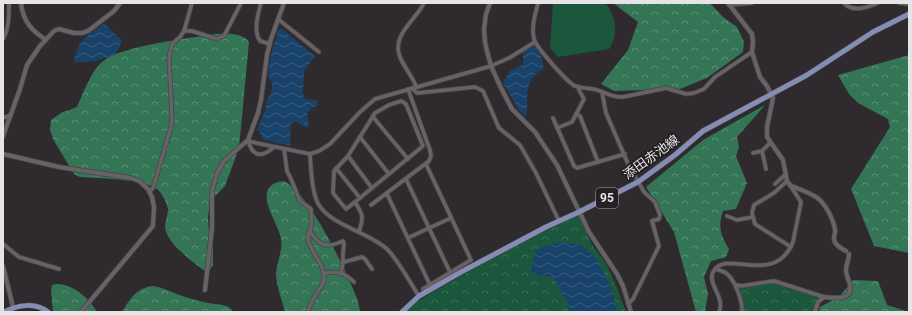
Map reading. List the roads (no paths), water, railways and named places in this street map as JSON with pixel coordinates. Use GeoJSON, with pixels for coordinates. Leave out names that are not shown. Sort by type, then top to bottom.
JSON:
{"type":"FeatureCollection","features":[{"type":"Feature","properties":{"kind":"main road","name":"添田赤池線"},"geometry":{"type":"LineString","coordinates":[[402,312],[419,296],[444,279],[638,182],[675,155],[702,131],[807,75],[873,32],[909,14]]}},
{"type":"Feature","properties":{"kind":"main road"},"geometry":{"type":"LineString","coordinates":[[4,312],[13,307],[30,305],[42,307],[48,312]]}},
{"type":"Feature","properties":{"kind":"street"},"geometry":{"type":"LineString","coordinates":[[3,39],[6,35],[9,3]]}},
{"type":"Feature","properties":{"kind":"street"},"geometry":{"type":"LineString","coordinates":[[21,3],[22,14],[30,27],[46,40]]}},
{"type":"Feature","properties":{"kind":"street"},"geometry":{"type":"LineString","coordinates":[[3,136],[27,65],[33,55],[46,40],[54,31],[59,29],[74,33],[88,31],[114,11],[120,3]]}},
{"type":"Feature","properties":{"kind":"street"},"geometry":{"type":"LineString","coordinates":[[149,192],[154,188],[171,127],[170,49],[172,44],[184,31],[192,3]]}},
{"type":"Feature","properties":{"kind":"street"},"geometry":{"type":"LineString","coordinates":[[184,31],[192,31],[217,39],[221,38],[224,36],[241,3]]}},
{"type":"Feature","properties":{"kind":"street"},"geometry":{"type":"LineString","coordinates":[[261,3],[256,35],[260,41],[270,44]]}},
{"type":"Feature","properties":{"kind":"street"},"geometry":{"type":"LineString","coordinates":[[205,290],[212,229],[212,191],[224,161],[248,140],[258,114],[262,100],[265,66],[270,44],[284,3]]}},
{"type":"Feature","properties":{"kind":"street"},"geometry":{"type":"LineString","coordinates":[[372,205],[430,161],[430,150],[421,126],[412,88],[413,79],[400,56],[398,42],[401,34],[424,3]]}},
{"type":"Feature","properties":{"kind":"street"},"geometry":{"type":"LineString","coordinates":[[490,3],[486,14],[484,29],[487,51],[501,88],[512,108],[535,132],[557,165],[589,232],[617,274],[623,286],[631,312]]}},
{"type":"Feature","properties":{"kind":"street"},"geometry":{"type":"LineString","coordinates":[[538,3],[532,29],[535,42],[568,81],[580,87],[594,89],[616,98],[666,88],[686,94],[694,93],[704,89],[714,77],[752,52]]}},
{"type":"Feature","properties":{"kind":"street"},"geometry":{"type":"LineString","coordinates":[[729,4],[752,3]]}},
{"type":"Feature","properties":{"kind":"street"},"geometry":{"type":"LineString","coordinates":[[844,3],[851,8],[858,9],[878,3]]}},
{"type":"Feature","properties":{"kind":"street"},"geometry":{"type":"LineString","coordinates":[[899,3],[909,4]]}},
{"type":"Feature","properties":{"kind":"street"},"geometry":{"type":"LineString","coordinates":[[719,312],[721,304],[720,296],[713,285],[712,278],[715,269],[720,265],[726,264],[759,266],[772,264],[782,259],[791,247],[801,202],[787,181],[783,160],[767,137],[766,132],[773,98],[767,86],[760,78],[752,52],[752,34],[729,4]]}},
{"type":"Feature","properties":{"kind":"street"},"geometry":{"type":"LineString","coordinates":[[278,19],[319,52]]}},
{"type":"Feature","properties":{"kind":"street"},"geometry":{"type":"LineString","coordinates":[[248,140],[310,154],[319,151],[330,144],[360,112],[375,99],[492,66],[509,58],[535,42]]}},
{"type":"Feature","properties":{"kind":"street"},"geometry":{"type":"LineString","coordinates":[[412,88],[417,93],[475,87],[483,91],[499,128],[520,145],[536,173],[559,221]]}},
{"type":"Feature","properties":{"kind":"street"},"geometry":{"type":"LineString","coordinates":[[557,128],[572,122],[584,99],[579,90],[580,87]]}},
{"type":"Feature","properties":{"kind":"street"},"geometry":{"type":"LineString","coordinates":[[602,92],[606,112],[615,135],[638,182],[644,192],[655,202],[660,215],[659,219],[652,221],[659,246],[633,299],[628,304]]}},
{"type":"Feature","properties":{"kind":"street"},"geometry":{"type":"LineString","coordinates":[[401,101],[406,104],[423,146],[346,209],[333,193],[334,171],[348,156],[373,117],[375,113],[389,105],[401,101]]}},
{"type":"Feature","properties":{"kind":"street"},"geometry":{"type":"LineString","coordinates":[[576,114],[580,116],[598,162]]}},
{"type":"Feature","properties":{"kind":"street"},"geometry":{"type":"LineString","coordinates":[[3,118],[11,115]]}},
{"type":"Feature","properties":{"kind":"street"},"geometry":{"type":"LineString","coordinates":[[373,117],[408,159]]}},
{"type":"Feature","properties":{"kind":"street"},"geometry":{"type":"LineString","coordinates":[[553,118],[574,166],[577,168],[625,154]]}},
{"type":"Feature","properties":{"kind":"street"},"geometry":{"type":"LineString","coordinates":[[416,128],[421,126]]}},
{"type":"Feature","properties":{"kind":"street"},"geometry":{"type":"LineString","coordinates":[[360,137],[389,174]]}},
{"type":"Feature","properties":{"kind":"street"},"geometry":{"type":"LineString","coordinates":[[248,140],[256,154],[263,154],[274,146]]}},
{"type":"Feature","properties":{"kind":"street"},"geometry":{"type":"LineString","coordinates":[[753,153],[762,151],[770,142]]}},
{"type":"Feature","properties":{"kind":"street"},"geometry":{"type":"LineString","coordinates":[[284,149],[287,171],[300,201],[311,209],[310,231],[308,237],[310,246],[324,273],[324,281],[313,297],[308,312]]}},
{"type":"Feature","properties":{"kind":"street"},"geometry":{"type":"LineString","coordinates":[[762,151],[766,169]]}},
{"type":"Feature","properties":{"kind":"street"},"geometry":{"type":"LineString","coordinates":[[3,154],[59,168],[131,178],[139,181],[152,197],[154,207],[153,226],[82,312]]}},
{"type":"Feature","properties":{"kind":"street"},"geometry":{"type":"LineString","coordinates":[[310,154],[313,188],[316,200],[322,209],[329,216],[359,231],[387,250],[419,296]]}},
{"type":"Feature","properties":{"kind":"street"},"geometry":{"type":"LineString","coordinates":[[348,156],[372,188]]}},
{"type":"Feature","properties":{"kind":"street"},"geometry":{"type":"LineString","coordinates":[[423,289],[444,279],[450,272],[471,260],[426,164]]}},
{"type":"Feature","properties":{"kind":"street"},"geometry":{"type":"LineString","coordinates":[[336,168],[360,198]]}},
{"type":"Feature","properties":{"kind":"street"},"geometry":{"type":"LineString","coordinates":[[775,184],[786,174]]}},
{"type":"Feature","properties":{"kind":"street"},"geometry":{"type":"LineString","coordinates":[[406,179],[450,272]]}},
{"type":"Feature","properties":{"kind":"street"},"geometry":{"type":"LineString","coordinates":[[787,181],[774,193],[754,205],[753,217],[756,224],[791,247]]}},
{"type":"Feature","properties":{"kind":"street"},"geometry":{"type":"LineString","coordinates":[[736,285],[741,286],[774,281],[824,296],[841,298],[849,293],[850,287],[846,270],[849,259],[848,253],[834,241],[836,231],[828,210],[820,199],[790,185]]}},
{"type":"Feature","properties":{"kind":"street"},"geometry":{"type":"LineString","coordinates":[[387,194],[430,285]]}},
{"type":"Feature","properties":{"kind":"street"},"geometry":{"type":"LineString","coordinates":[[356,202],[363,216],[359,231]]}},
{"type":"Feature","properties":{"kind":"street"},"geometry":{"type":"LineString","coordinates":[[727,216],[737,220],[753,217]]}},
{"type":"Feature","properties":{"kind":"street"},"geometry":{"type":"LineString","coordinates":[[408,238],[451,218]]}},
{"type":"Feature","properties":{"kind":"street"},"geometry":{"type":"LineString","coordinates":[[310,231],[314,238],[327,246],[343,241],[345,247],[343,254],[344,262],[341,273]]}},
{"type":"Feature","properties":{"kind":"street"},"geometry":{"type":"LineString","coordinates":[[3,244],[19,257],[59,269]]}},
{"type":"Feature","properties":{"kind":"street"},"geometry":{"type":"LineString","coordinates":[[344,262],[362,257],[372,269]]}},
{"type":"Feature","properties":{"kind":"street"},"geometry":{"type":"LineString","coordinates":[[3,266],[13,307]]}},
{"type":"Feature","properties":{"kind":"street"},"geometry":{"type":"LineString","coordinates":[[715,269],[726,273],[736,285],[743,307],[742,312]]}},
{"type":"Feature","properties":{"kind":"street"},"geometry":{"type":"LineString","coordinates":[[324,273],[337,271],[354,282]]}},
{"type":"Feature","properties":{"kind":"street"},"geometry":{"type":"LineString","coordinates":[[815,312],[818,302],[824,296]]}},
{"type":"Feature","properties":{"kind":"water"},"geometry":{"type":"Polygon","coordinates":[[[104,24],[122,40],[116,53],[112,56],[89,62],[74,62],[77,49],[80,44],[88,35],[104,24]]]}},
{"type":"Feature","properties":{"kind":"water"},"geometry":{"type":"Polygon","coordinates":[[[279,29],[282,29],[315,56],[304,71],[303,94],[305,99],[317,100],[318,105],[307,112],[309,126],[306,127],[296,122],[291,123],[290,146],[264,140],[257,130],[272,90],[272,82],[269,78],[269,66],[279,29]]]}},
{"type":"Feature","properties":{"kind":"water"},"geometry":{"type":"Polygon","coordinates":[[[532,46],[536,47],[541,56],[544,69],[535,75],[529,85],[526,117],[519,110],[503,83],[510,71],[523,64],[523,52],[532,46]]]}},
{"type":"Feature","properties":{"kind":"water"},"geometry":{"type":"Polygon","coordinates":[[[561,242],[581,245],[596,258],[611,287],[617,312],[569,312],[568,303],[553,277],[539,276],[531,272],[535,250],[561,242]]]}}]}
